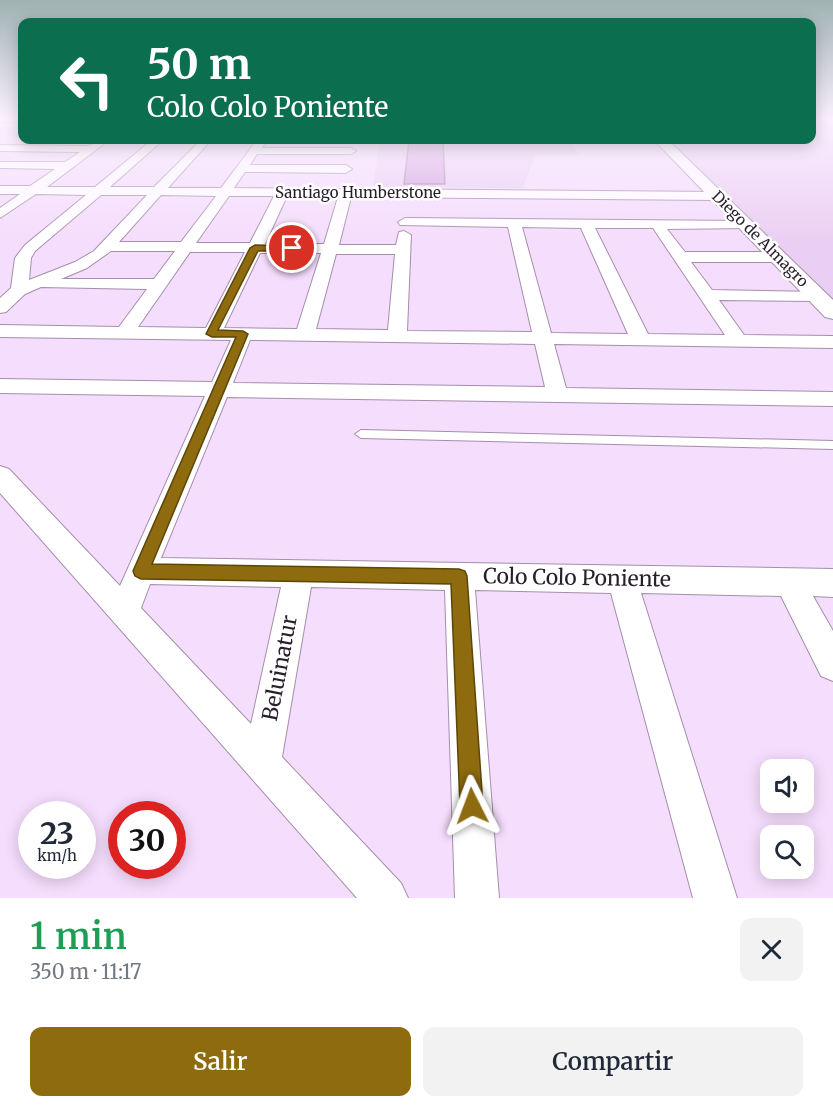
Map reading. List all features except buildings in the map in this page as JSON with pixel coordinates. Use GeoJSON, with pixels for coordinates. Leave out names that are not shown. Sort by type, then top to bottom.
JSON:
{"type":"FeatureCollection","features":[{"type":"Feature","properties":{"kind":"street"},"geometry":{"type":"LineString","coordinates":[[0,214],[76,160]]}},
{"type":"Feature","properties":{"kind":"street"},"geometry":{"type":"LineString","coordinates":[[19,290],[22,258],[30,248],[134,160]]}},
{"type":"Feature","properties":{"kind":"street"},"geometry":{"type":"LineString","coordinates":[[0,308],[19,290],[81,265],[109,246],[187,160]]}},
{"type":"Feature","properties":{"kind":"street"},"geometry":{"type":"LineString","coordinates":[[125,332],[247,160]]}},
{"type":"Feature","properties":{"kind":"street"},"geometry":{"type":"LineString","coordinates":[[305,335],[330,249],[349,160]]}},
{"type":"Feature","properties":{"kind":"street","name":"Diego de Almagro"},"geometry":{"type":"LineString","coordinates":[[681,160],[833,312]]}},
{"type":"Feature","properties":{"kind":"street"},"geometry":{"type":"LineString","coordinates":[[0,165],[67,166]]}},
{"type":"Feature","properties":{"kind":"street"},"geometry":{"type":"LineString","coordinates":[[241,168],[346,169]]}},
{"type":"Feature","properties":{"kind":"street","name":"Santiago Humberstone"},"geometry":{"type":"LineString","coordinates":[[0,190],[717,196]]}},
{"type":"Feature","properties":{"kind":"street"},"geometry":{"type":"LineString","coordinates":[[212,334],[283,192]]}},
{"type":"Feature","properties":{"kind":"street"},"geometry":{"type":"LineString","coordinates":[[397,336],[408,193]]}},
{"type":"Feature","properties":{"kind":"street"},"geometry":{"type":"LineString","coordinates":[[405,222],[746,225]]}},
{"type":"Feature","properties":{"kind":"street"},"geometry":{"type":"LineString","coordinates":[[514,223],[557,394]]}},
{"type":"Feature","properties":{"kind":"street"},"geometry":{"type":"LineString","coordinates":[[586,224],[641,340]]}},
{"type":"Feature","properties":{"kind":"street"},"geometry":{"type":"LineString","coordinates":[[657,224],[739,341]]}},
{"type":"Feature","properties":{"kind":"street"},"geometry":{"type":"LineString","coordinates":[[109,246],[403,250]]}},
{"type":"Feature","properties":{"kind":"street"},"geometry":{"type":"LineString","coordinates":[[680,257],[777,257]]}},
{"type":"Feature","properties":{"kind":"street"},"geometry":{"type":"LineString","coordinates":[[35,284],[159,284]]}},
{"type":"Feature","properties":{"kind":"street"},"geometry":{"type":"LineString","coordinates":[[706,295],[818,296]]}},
{"type":"Feature","properties":{"kind":"street"},"geometry":{"type":"LineString","coordinates":[[0,331],[833,342]]}},
{"type":"Feature","properties":{"kind":"street"},"geometry":{"type":"LineString","coordinates":[[124,611],[243,334]]}},
{"type":"Feature","properties":{"kind":"street"},"geometry":{"type":"LineString","coordinates":[[0,386],[833,399]]}},
{"type":"Feature","properties":{"kind":"street"},"geometry":{"type":"LineString","coordinates":[[0,476],[386,898]]}},
{"type":"Feature","properties":{"kind":"street","name":"Colo Colo Poniente"},"geometry":{"type":"LineString","coordinates":[[141,571],[833,583]]}},
{"type":"Feature","properties":{"kind":"street","name":"Beluinatur"},"geometry":{"type":"LineString","coordinates":[[262,763],[298,574]]}},
{"type":"Feature","properties":{"kind":"street"},"geometry":{"type":"LineString","coordinates":[[459,576],[477,898]]}},
{"type":"Feature","properties":{"kind":"street"},"geometry":{"type":"LineString","coordinates":[[622,579],[715,898]]}},
{"type":"Feature","properties":{"kind":"street"},"geometry":{"type":"LineString","coordinates":[[789,582],[833,664]]}},
{"type":"Feature","properties":{"kind":"lane"},"geometry":{"type":"LineString","coordinates":[[361,434],[833,445]]}},
{"type":"Feature","properties":{"kind":"shaded area"},"geometry":{"type":"Polygon","coordinates":[[[377,160],[533,160],[523,188],[373,187],[377,160]]]}},
{"type":"Feature","properties":{"kind":"shaded area"},"geometry":{"type":"Polygon","coordinates":[[[684,160],[833,160],[833,305],[684,160]]]}},
{"type":"Feature","properties":{"kind":"route"},"geometry":{"type":"LineString","coordinates":[[292,248],[255,248],[212,334],[243,334],[141,571],[459,576],[472,806]]}}]}
